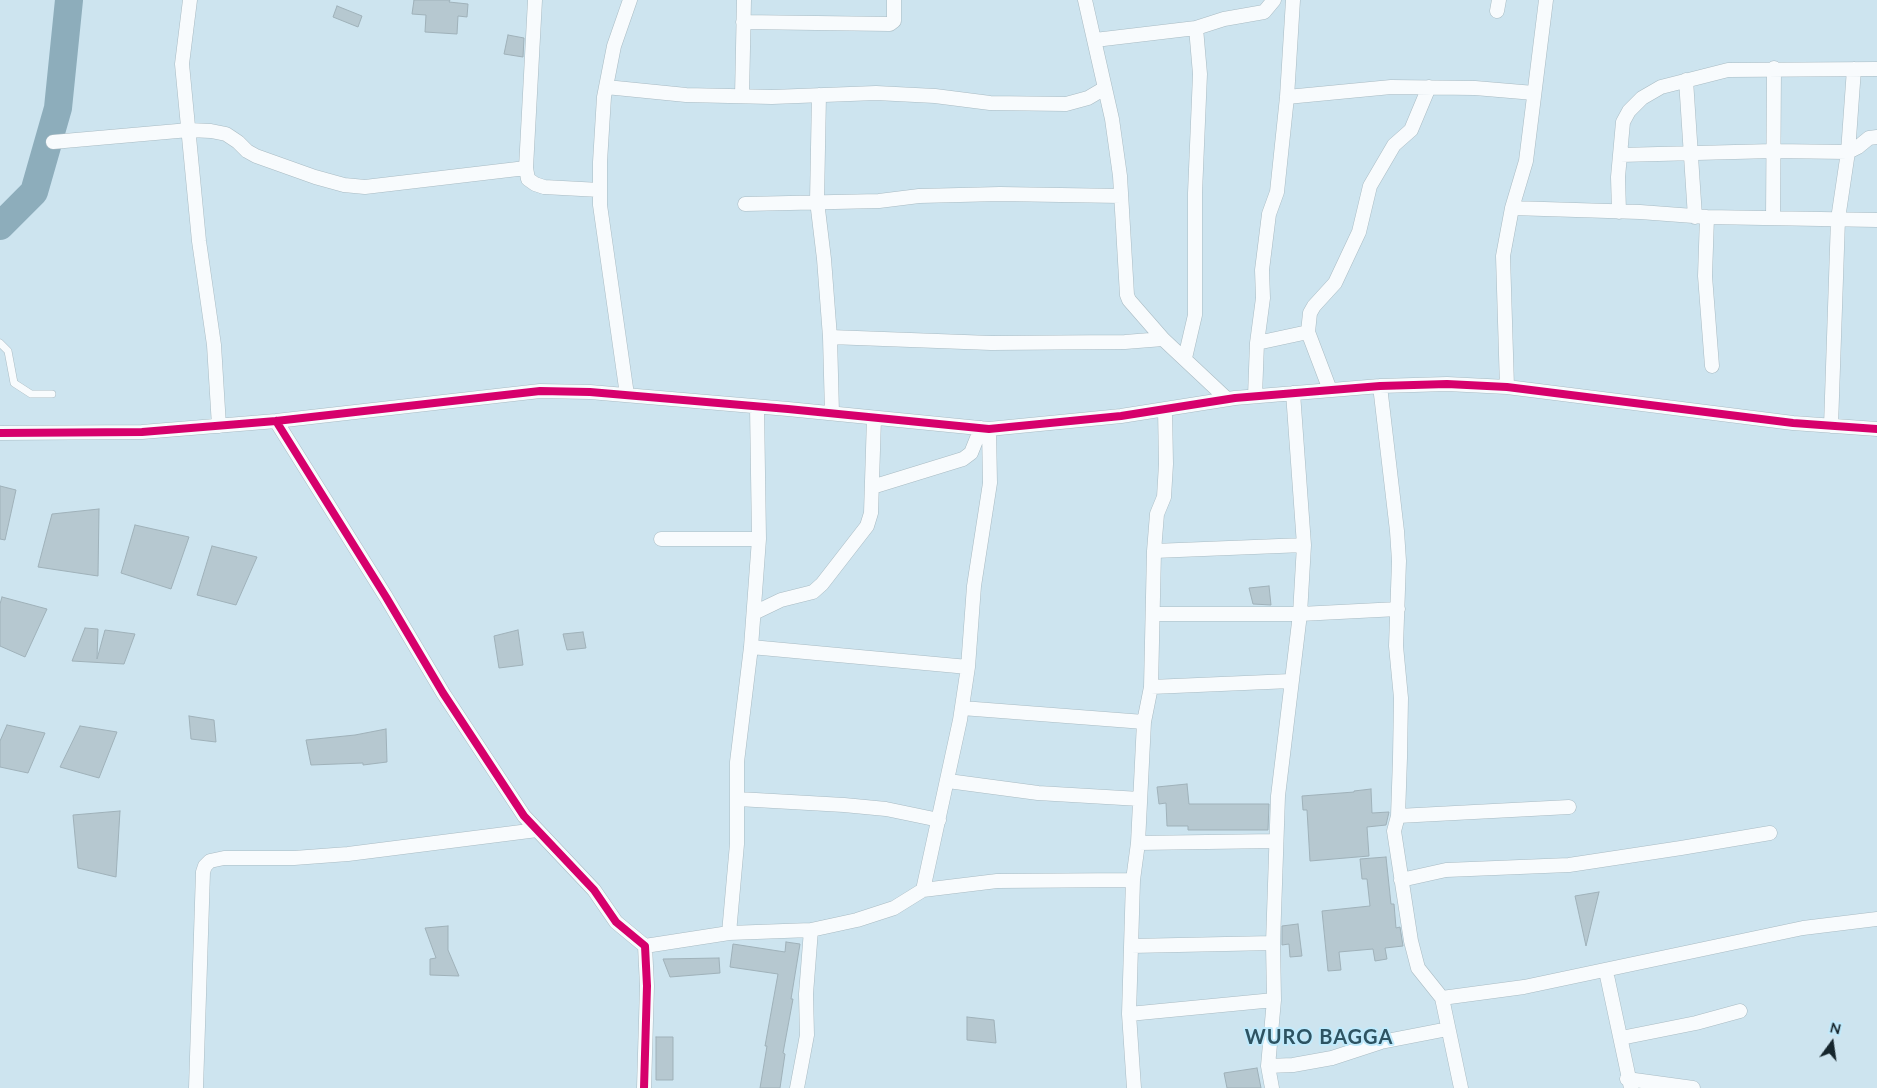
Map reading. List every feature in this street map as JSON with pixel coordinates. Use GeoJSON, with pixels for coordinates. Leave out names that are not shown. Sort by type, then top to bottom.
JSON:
{"type":"FeatureCollection","features":[{"type":"Feature","properties":{"kind":"street"},"geometry":{"type":"LineString","coordinates":[[190,0],[182,64],[199,241],[214,345],[219,426]]}},
{"type":"Feature","properties":{"kind":"street"},"geometry":{"type":"LineString","coordinates":[[535,0],[526,168],[528,179],[535,184],[544,186],[600,190]]}},
{"type":"Feature","properties":{"kind":"street"},"geometry":{"type":"LineString","coordinates":[[627,395],[604,244],[600,190],[601,144],[606,87],[614,46],[630,0]]}},
{"type":"Feature","properties":{"kind":"street"},"geometry":{"type":"LineString","coordinates":[[742,96],[744,0]]}},
{"type":"Feature","properties":{"kind":"street"},"geometry":{"type":"LineString","coordinates":[[743,22],[890,24],[894,21],[894,0]]}},
{"type":"Feature","properties":{"kind":"street"},"geometry":{"type":"LineString","coordinates":[[1085,0],[1112,119],[1120,176],[1127,295],[1134,306],[1163,338],[1227,399]]}},
{"type":"Feature","properties":{"kind":"street"},"geometry":{"type":"LineString","coordinates":[[1095,40],[1196,28],[1224,19],[1264,12],[1274,0]]}},
{"type":"Feature","properties":{"kind":"street"},"geometry":{"type":"LineString","coordinates":[[1255,396],[1257,343],[1263,298],[1262,270],[1269,214],[1277,192],[1287,97],[1293,0]]}},
{"type":"Feature","properties":{"kind":"street"},"geometry":{"type":"LineString","coordinates":[[1507,387],[1503,256],[1512,208],[1526,162],[1546,0]]}},
{"type":"Feature","properties":{"kind":"street"},"geometry":{"type":"LineString","coordinates":[[1185,358],[1195,316],[1195,193],[1200,74],[1196,28]]}},
{"type":"Feature","properties":{"kind":"street"},"geometry":{"type":"LineString","coordinates":[[1773,218],[1774,68]]}},
{"type":"Feature","properties":{"kind":"street"},"geometry":{"type":"LineString","coordinates":[[1618,212],[1623,122],[1628,111],[1642,98],[1661,87],[1728,70],[1774,68],[1877,69]]}},
{"type":"Feature","properties":{"kind":"street"},"geometry":{"type":"LineString","coordinates":[[1831,426],[1838,219],[1848,152],[1854,68]]}},
{"type":"Feature","properties":{"kind":"street"},"geometry":{"type":"LineString","coordinates":[[1686,80],[1691,154],[1701,217],[1712,366]]}},
{"type":"Feature","properties":{"kind":"street"},"geometry":{"type":"LineString","coordinates":[[606,87],[686,94],[742,96],[876,93],[935,96],[990,103],[1066,104],[1088,98],[1105,88]]}},
{"type":"Feature","properties":{"kind":"street"},"geometry":{"type":"LineString","coordinates":[[1287,97],[1391,87],[1475,88],[1534,93]]}},
{"type":"Feature","properties":{"kind":"street"},"geometry":{"type":"LineString","coordinates":[[1330,390],[1308,332],[1310,313],[1335,283],[1359,232],[1370,186],[1394,145],[1411,130],[1429,87]]}},
{"type":"Feature","properties":{"kind":"street"},"geometry":{"type":"LineString","coordinates":[[819,95],[817,201],[830,337],[832,413]]}},
{"type":"Feature","properties":{"kind":"street"},"geometry":{"type":"LineString","coordinates":[[53,142],[189,130],[211,131],[226,134],[238,142],[246,151],[256,156],[315,177],[344,185],[365,187],[526,168]]}},
{"type":"Feature","properties":{"kind":"street"},"geometry":{"type":"LineString","coordinates":[[1620,155],[1773,151],[1848,152],[1869,138],[1877,137]]}},
{"type":"Feature","properties":{"kind":"street"},"geometry":{"type":"LineString","coordinates":[[745,204],[879,201],[919,196],[1000,194],[1121,196]]}},
{"type":"Feature","properties":{"kind":"street"},"geometry":{"type":"LineString","coordinates":[[1512,208],[1701,217],[1877,220]]}},
{"type":"Feature","properties":{"kind":"street"},"geometry":{"type":"LineString","coordinates":[[1257,343],[1308,332]]}},
{"type":"Feature","properties":{"kind":"street"},"geometry":{"type":"LineString","coordinates":[[830,337],[991,343],[1125,342],[1163,338]]}},
{"type":"Feature","properties":{"kind":"street"},"geometry":{"type":"LineString","coordinates":[[0,432],[142,432],[276,421],[540,391],[627,395],[985,429],[1121,416],[1255,396],[1380,386],[1447,384],[1507,387],[1793,423],[1877,429]]}},
{"type":"Feature","properties":{"kind":"street"},"geometry":{"type":"LineString","coordinates":[[1380,386],[1398,531],[1396,646],[1401,698],[1398,816],[1394,831],[1400,880],[1418,968],[1442,998],[1461,1088]]}},
{"type":"Feature","properties":{"kind":"street"},"geometry":{"type":"LineString","coordinates":[[1272,1088],[1268,1066],[1274,1000],[1273,943],[1278,796],[1300,614],[1304,545],[1293,393]]}},
{"type":"Feature","properties":{"kind":"street"},"geometry":{"type":"LineString","coordinates":[[729,933],[737,844],[738,762],[751,647],[759,538],[757,407]]}},
{"type":"Feature","properties":{"kind":"street"},"geometry":{"type":"LineString","coordinates":[[1134,1088],[1129,1014],[1133,880],[1138,843],[1144,722],[1151,687],[1154,551],[1157,514],[1164,497],[1166,464],[1164,409]]}},
{"type":"Feature","properties":{"kind":"street"},"geometry":{"type":"LineString","coordinates":[[754,613],[781,600],[813,592],[822,584],[870,520],[874,418]]}},
{"type":"Feature","properties":{"kind":"street"},"geometry":{"type":"LineString","coordinates":[[276,421],[386,597],[443,693],[524,816],[594,890],[616,922],[645,946],[647,986],[644,1088]]}},
{"type":"Feature","properties":{"kind":"street"},"geometry":{"type":"LineString","coordinates":[[872,487],[963,459],[971,453],[985,429]]}},
{"type":"Feature","properties":{"kind":"street"},"geometry":{"type":"LineString","coordinates":[[923,890],[948,781],[968,667],[974,586],[990,483],[985,429]]}},
{"type":"Feature","properties":{"kind":"street"},"geometry":{"type":"LineString","coordinates":[[971,453],[990,470]]}},
{"type":"Feature","properties":{"kind":"street"},"geometry":{"type":"LineString","coordinates":[[661,539],[759,538]]}},
{"type":"Feature","properties":{"kind":"street"},"geometry":{"type":"LineString","coordinates":[[1154,551],[1304,545]]}},
{"type":"Feature","properties":{"kind":"street"},"geometry":{"type":"LineString","coordinates":[[1153,614],[1300,614],[1398,609]]}},
{"type":"Feature","properties":{"kind":"street"},"geometry":{"type":"LineString","coordinates":[[751,647],[968,667]]}},
{"type":"Feature","properties":{"kind":"street"},"geometry":{"type":"LineString","coordinates":[[1151,687],[1291,680]]}},
{"type":"Feature","properties":{"kind":"street"},"geometry":{"type":"LineString","coordinates":[[962,708],[1144,722]]}},
{"type":"Feature","properties":{"kind":"street"},"geometry":{"type":"LineString","coordinates":[[948,781],[1038,793],[1140,799]]}},
{"type":"Feature","properties":{"kind":"street"},"geometry":{"type":"LineString","coordinates":[[738,799],[870,807],[939,820]]}},
{"type":"Feature","properties":{"kind":"street"},"geometry":{"type":"LineString","coordinates":[[1398,816],[1569,807]]}},
{"type":"Feature","properties":{"kind":"street"},"geometry":{"type":"LineString","coordinates":[[196,1088],[203,872],[205,866],[210,861],[224,858],[294,858],[348,854],[537,830]]}},
{"type":"Feature","properties":{"kind":"street"},"geometry":{"type":"LineString","coordinates":[[1400,880],[1446,870],[1569,865],[1770,833]]}},
{"type":"Feature","properties":{"kind":"street"},"geometry":{"type":"LineString","coordinates":[[1138,843],[1276,841]]}},
{"type":"Feature","properties":{"kind":"street"},"geometry":{"type":"LineString","coordinates":[[645,946],[729,933],[811,930],[857,920],[894,908],[923,890],[997,881],[1133,880]]}},
{"type":"Feature","properties":{"kind":"street"},"geometry":{"type":"LineString","coordinates":[[1442,998],[1524,987],[1803,928],[1877,919]]}},
{"type":"Feature","properties":{"kind":"street"},"geometry":{"type":"LineString","coordinates":[[797,1088],[807,1035],[806,994],[811,930]]}},
{"type":"Feature","properties":{"kind":"street"},"geometry":{"type":"LineString","coordinates":[[1131,946],[1273,943]]}},
{"type":"Feature","properties":{"kind":"street"},"geometry":{"type":"LineString","coordinates":[[1606,971],[1629,1083],[1693,1088]]}},
{"type":"Feature","properties":{"kind":"street"},"geometry":{"type":"LineString","coordinates":[[1129,1014],[1274,1000]]}},
{"type":"Feature","properties":{"kind":"street"},"geometry":{"type":"LineString","coordinates":[[1621,1038],[1740,1012]]}},
{"type":"Feature","properties":{"kind":"street"},"geometry":{"type":"LineString","coordinates":[[1268,1066],[1332,1058],[1381,1042],[1448,1029]]}},
{"type":"Feature","properties":{"kind":"lane"},"geometry":{"type":"LineString","coordinates":[[0,343],[8,351],[14,383],[31,394],[52,394]]}},
{"type":"Feature","properties":{"kind":"building"},"geometry":{"type":"Polygon","coordinates":[[[414,0],[450,0],[449,2],[468,4],[467,17],[458,16],[457,34],[425,32],[426,15],[412,14],[414,0]]]}},
{"type":"Feature","properties":{"kind":"building"},"geometry":{"type":"Polygon","coordinates":[[[337,6],[362,16],[358,27],[333,17],[337,6]]]}},
{"type":"Feature","properties":{"kind":"building"},"geometry":{"type":"Polygon","coordinates":[[[508,35],[524,38],[523,57],[504,54],[508,35]]]}},
{"type":"Feature","properties":{"kind":"building"},"geometry":{"type":"Polygon","coordinates":[[[0,486],[16,490],[5,540],[0,539],[0,486]]]}},
{"type":"Feature","properties":{"kind":"building"},"geometry":{"type":"Polygon","coordinates":[[[99,509],[98,576],[38,567],[52,514],[99,509]]]}},
{"type":"Feature","properties":{"kind":"building"},"geometry":{"type":"Polygon","coordinates":[[[135,525],[189,537],[171,589],[121,573],[135,525]]]}},
{"type":"Feature","properties":{"kind":"building"},"geometry":{"type":"Polygon","coordinates":[[[212,546],[257,557],[236,605],[197,595],[212,546]]]}},
{"type":"Feature","properties":{"kind":"building"},"geometry":{"type":"Polygon","coordinates":[[[1269,586],[1271,605],[1253,604],[1249,588],[1269,586]]]}},
{"type":"Feature","properties":{"kind":"building"},"geometry":{"type":"Polygon","coordinates":[[[2,597],[47,609],[25,657],[0,646],[0,604],[2,597]]]}},
{"type":"Feature","properties":{"kind":"building"},"geometry":{"type":"Polygon","coordinates":[[[85,628],[98,629],[97,659],[105,630],[135,634],[124,664],[72,661],[85,628]]]}},
{"type":"Feature","properties":{"kind":"building"},"geometry":{"type":"Polygon","coordinates":[[[518,630],[523,665],[499,668],[494,636],[518,630]]]}},
{"type":"Feature","properties":{"kind":"building"},"geometry":{"type":"Polygon","coordinates":[[[583,632],[586,648],[567,650],[563,634],[583,632]]]}},
{"type":"Feature","properties":{"kind":"building"},"geometry":{"type":"Polygon","coordinates":[[[189,716],[214,720],[216,742],[191,739],[189,716]]]}},
{"type":"Feature","properties":{"kind":"building"},"geometry":{"type":"Polygon","coordinates":[[[7,725],[45,733],[28,773],[0,767],[0,741],[7,725]]]}},
{"type":"Feature","properties":{"kind":"building"},"geometry":{"type":"Polygon","coordinates":[[[80,726],[117,732],[99,778],[60,767],[80,726]]]}},
{"type":"Feature","properties":{"kind":"building"},"geometry":{"type":"Polygon","coordinates":[[[386,729],[387,762],[363,765],[363,763],[311,765],[306,740],[355,735],[386,729]]]}},
{"type":"Feature","properties":{"kind":"building"},"geometry":{"type":"Polygon","coordinates":[[[1187,784],[1189,804],[1269,804],[1268,830],[1188,830],[1188,826],[1167,826],[1166,803],[1159,804],[1157,787],[1187,784]]]}},
{"type":"Feature","properties":{"kind":"building"},"geometry":{"type":"Polygon","coordinates":[[[1371,789],[1372,813],[1389,812],[1386,825],[1367,827],[1369,856],[1310,861],[1307,810],[1303,810],[1302,796],[1371,789]]]}},
{"type":"Feature","properties":{"kind":"building"},"geometry":{"type":"Polygon","coordinates":[[[120,811],[116,877],[78,868],[73,815],[120,811]]]}},
{"type":"Feature","properties":{"kind":"building"},"geometry":{"type":"Polygon","coordinates":[[[1386,857],[1391,904],[1394,904],[1396,928],[1400,927],[1403,946],[1385,948],[1387,959],[1375,961],[1373,949],[1339,952],[1341,970],[1328,971],[1322,911],[1370,906],[1367,879],[1362,879],[1360,859],[1386,857]]]}},
{"type":"Feature","properties":{"kind":"building"},"geometry":{"type":"Polygon","coordinates":[[[1599,892],[1586,946],[1575,896],[1599,892]]]}},
{"type":"Feature","properties":{"kind":"building"},"geometry":{"type":"Polygon","coordinates":[[[1298,924],[1302,956],[1290,957],[1289,944],[1282,945],[1282,926],[1298,924]]]}},
{"type":"Feature","properties":{"kind":"building"},"geometry":{"type":"Polygon","coordinates":[[[448,926],[448,950],[459,976],[430,975],[430,959],[436,958],[425,928],[448,926]]]}},
{"type":"Feature","properties":{"kind":"building"},"geometry":{"type":"Polygon","coordinates":[[[786,942],[800,944],[791,999],[793,999],[783,1053],[785,1054],[780,1088],[760,1088],[767,1046],[765,1046],[778,974],[730,967],[733,944],[785,952],[786,942]]]}},
{"type":"Feature","properties":{"kind":"building"},"geometry":{"type":"Polygon","coordinates":[[[719,958],[720,973],[670,977],[663,959],[719,958]]]}},
{"type":"Feature","properties":{"kind":"building"},"geometry":{"type":"Polygon","coordinates":[[[967,1017],[994,1020],[996,1043],[967,1040],[967,1017]]]}},
{"type":"Feature","properties":{"kind":"building"},"geometry":{"type":"Polygon","coordinates":[[[656,1037],[673,1037],[673,1080],[656,1080],[656,1037]]]}},
{"type":"Feature","properties":{"kind":"building"},"geometry":{"type":"Polygon","coordinates":[[[1257,1068],[1261,1088],[1227,1088],[1224,1073],[1257,1068]]]}},
{"type":"Feature","properties":{"kind":"waterway"},"geometry":{"type":"LineString","coordinates":[[0,226],[34,192],[58,108],[69,0]]}},
{"type":"Feature","properties":{"kind":"cycle path"},"geometry":{"type":"LineString","coordinates":[[0,433],[142,432],[276,421],[540,391],[590,392],[989,429],[1121,416],[1235,398],[1380,386],[1447,384],[1507,387],[1793,423],[1877,429]]}},
{"type":"Feature","properties":{"kind":"cycle path"},"geometry":{"type":"LineString","coordinates":[[276,421],[386,597],[443,693],[524,816],[594,890],[616,922],[645,946],[647,986],[644,1088]]}},
{"type":"Feature","properties":{"kind":"district","name":"WURO BAGGA"},"geometry":{"type":"Point","coordinates":[1319,1038]}}]}
